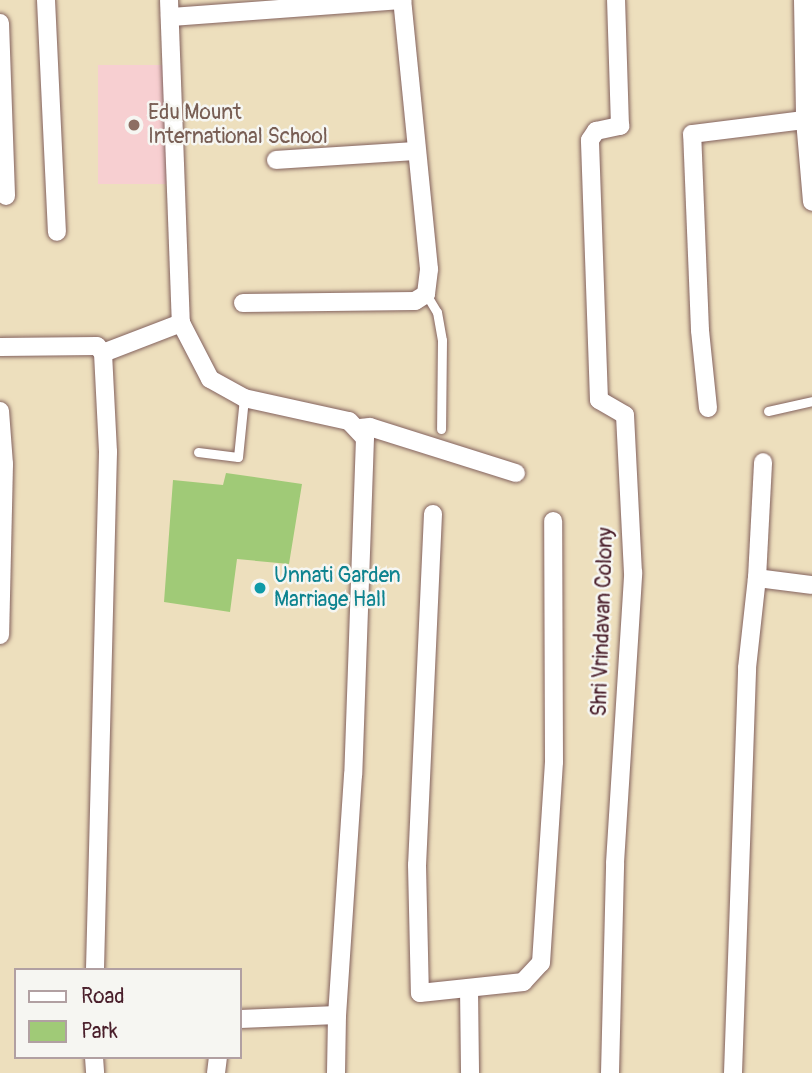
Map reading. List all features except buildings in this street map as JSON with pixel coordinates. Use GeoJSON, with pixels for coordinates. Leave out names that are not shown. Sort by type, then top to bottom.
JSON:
{"type":"FeatureCollection","features":[{"type":"Feature","properties":{"kind":"street"},"geometry":{"type":"LineString","coordinates":[[46,0],[57,232]]}},
{"type":"Feature","properties":{"kind":"street"},"geometry":{"type":"LineString","coordinates":[[243,303],[415,301],[426,294],[429,269],[414,151],[402,0],[170,8],[181,323],[210,379],[244,398],[349,421],[360,428],[365,438],[366,487],[336,1073]]}},
{"type":"Feature","properties":{"kind":"street","name":"Shri Vrindavan Colony"},"geometry":{"type":"LineString","coordinates":[[610,1073],[615,863],[633,573],[625,415],[599,400],[590,140],[596,131],[620,127],[617,0]]}},
{"type":"Feature","properties":{"kind":"street"},"geometry":{"type":"LineString","coordinates":[[803,0],[805,120],[812,202]]}},
{"type":"Feature","properties":{"kind":"street"},"geometry":{"type":"LineString","coordinates":[[0,23],[6,196]]}},
{"type":"Feature","properties":{"kind":"street"},"geometry":{"type":"LineString","coordinates":[[708,408],[700,330],[692,134],[805,120]]}},
{"type":"Feature","properties":{"kind":"street"},"geometry":{"type":"LineString","coordinates":[[276,160],[414,151]]}},
{"type":"Feature","properties":{"kind":"street"},"geometry":{"type":"LineString","coordinates":[[103,353],[181,323]]}},
{"type":"Feature","properties":{"kind":"street"},"geometry":{"type":"LineString","coordinates":[[0,347],[97,346],[103,353],[108,452],[95,968]]}},
{"type":"Feature","properties":{"kind":"street"},"geometry":{"type":"LineString","coordinates":[[0,411],[4,464],[0,635]]}},
{"type":"Feature","properties":{"kind":"street"},"geometry":{"type":"LineString","coordinates":[[360,428],[370,427],[516,473]]}},
{"type":"Feature","properties":{"kind":"street"},"geometry":{"type":"LineString","coordinates":[[733,1073],[747,668],[757,578],[763,462]]}},
{"type":"Feature","properties":{"kind":"street"},"geometry":{"type":"LineString","coordinates":[[433,514],[417,865],[420,993],[523,982],[541,962],[554,762],[553,522]]}},
{"type":"Feature","properties":{"kind":"street"},"geometry":{"type":"LineString","coordinates":[[757,578],[812,585]]}},
{"type":"Feature","properties":{"kind":"street"},"geometry":{"type":"LineString","coordinates":[[469,988],[470,1073]]}},
{"type":"Feature","properties":{"kind":"street"},"geometry":{"type":"LineString","coordinates":[[242,1019],[337,1015]]}},
{"type":"Feature","properties":{"kind":"lane"},"geometry":{"type":"LineString","coordinates":[[426,294],[437,312],[442,340],[441,429]]}},
{"type":"Feature","properties":{"kind":"lane"},"geometry":{"type":"LineString","coordinates":[[198,452],[238,457],[244,398]]}},
{"type":"Feature","properties":{"kind":"lane"},"geometry":{"type":"LineString","coordinates":[[768,411],[812,401]]}},
{"type":"Feature","properties":{"kind":"shaded area","name":"Edu Mount International School"},"geometry":{"type":"Polygon","coordinates":[[[98,65],[167,65],[167,184],[98,184],[98,65]]]}},
{"type":"Feature","properties":{"kind":"green space"},"geometry":{"type":"Polygon","coordinates":[[[226,473],[302,484],[289,564],[237,559],[230,612],[164,602],[173,480],[223,485],[226,473]]]}},
{"type":"Feature","properties":{"kind":"place","name":"Edu Mount International School"},"geometry":{"type":"Point","coordinates":[134,125]}},
{"type":"Feature","properties":{"kind":"place","name":"Unnati Garden Marriage Hall"},"geometry":{"type":"Point","coordinates":[260,588]}}]}
